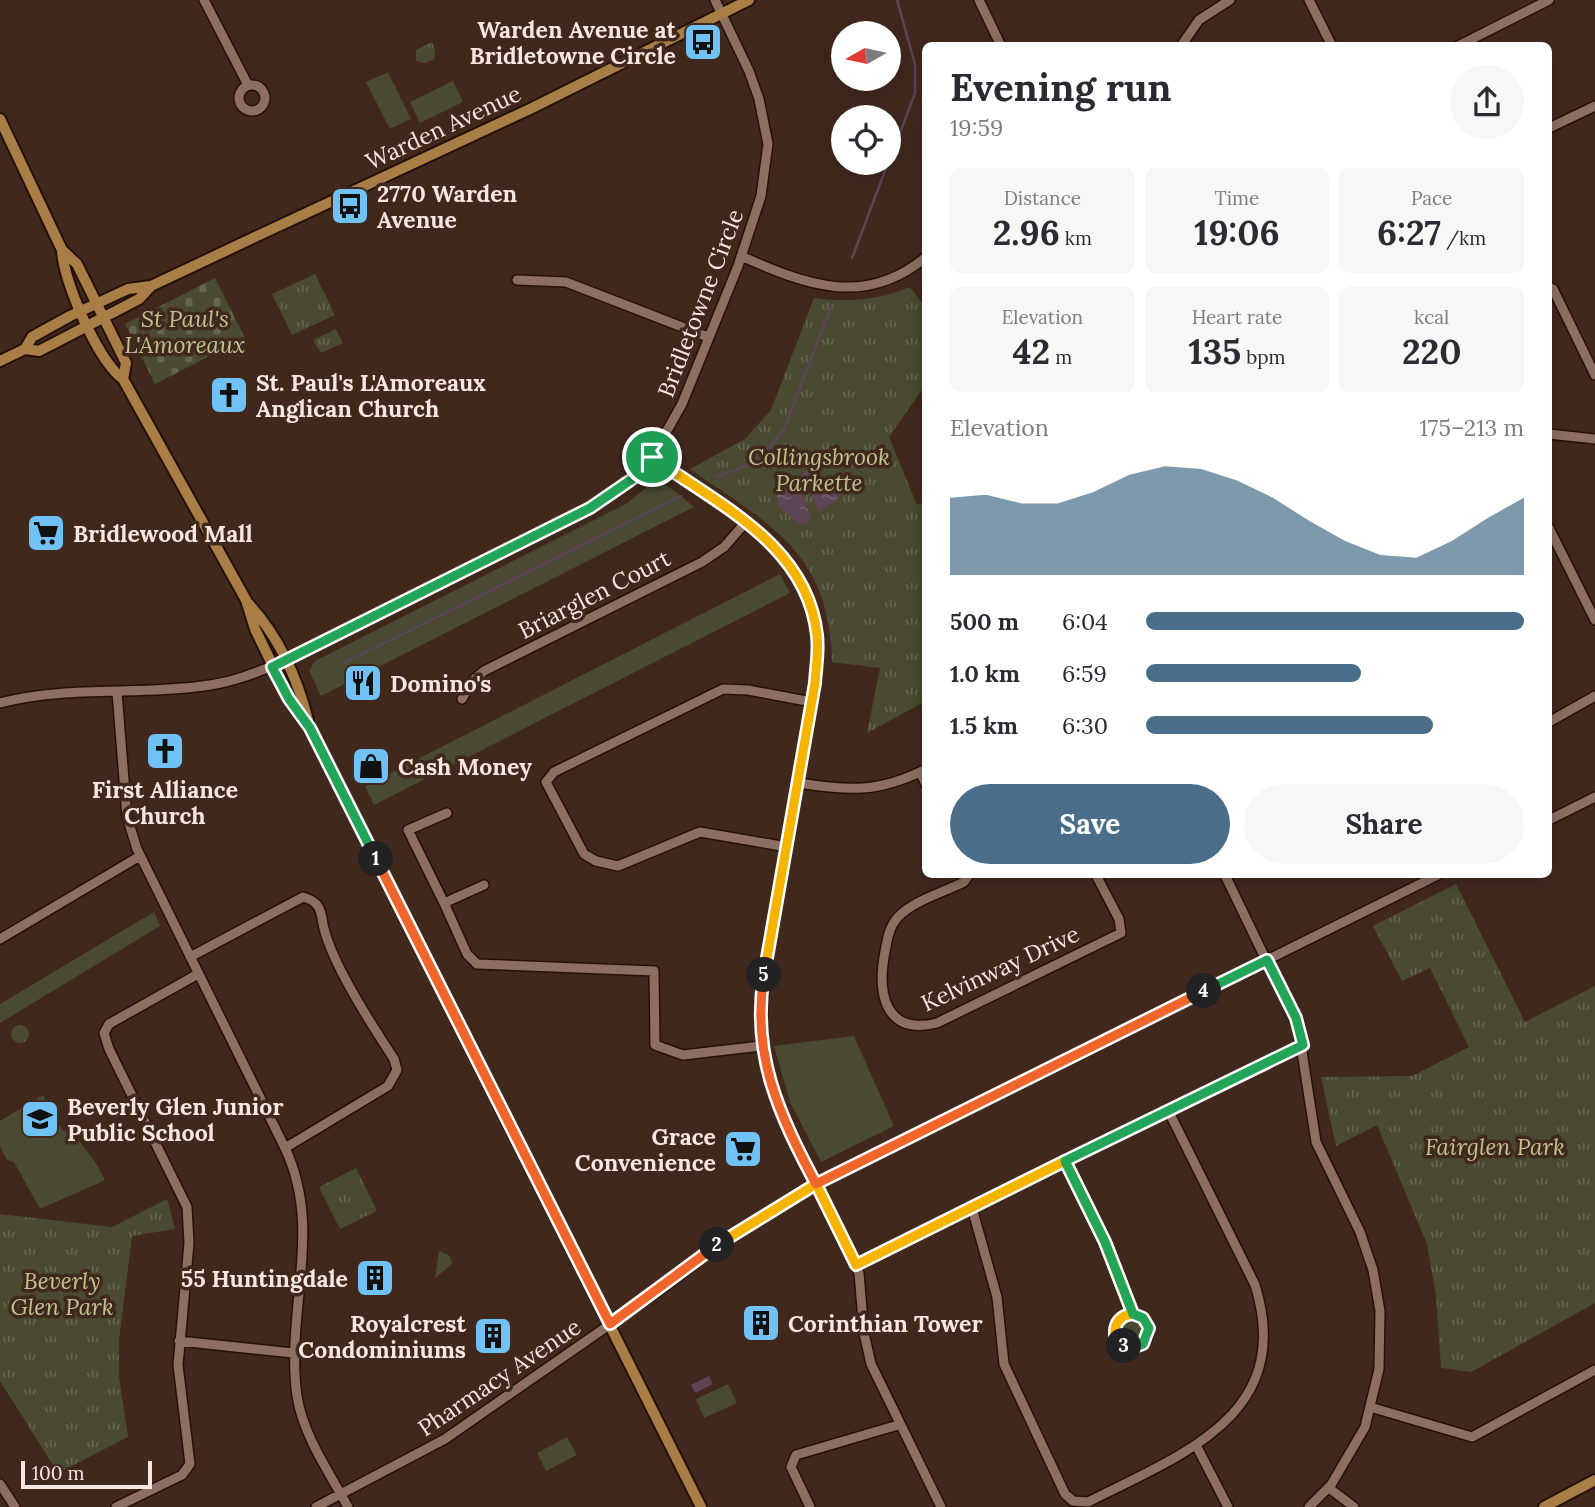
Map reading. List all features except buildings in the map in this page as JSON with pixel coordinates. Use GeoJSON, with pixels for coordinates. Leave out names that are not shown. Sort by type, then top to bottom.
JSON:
{"type":"FeatureCollection","features":[{"type":"Feature","properties":{"kind":"main road","name":"Warden Avenue"},"geometry":{"type":"LineString","coordinates":[[25,349],[32,337],[82,311],[128,289],[151,286],[532,108],[749,0]]}},
{"type":"Feature","properties":{"kind":"main road"},"geometry":{"type":"LineString","coordinates":[[0,119],[62,250],[78,264],[126,363],[123,379]]}},
{"type":"Feature","properties":{"kind":"main road"},"geometry":{"type":"LineString","coordinates":[[62,250],[62,270],[112,371],[123,379],[246,600],[272,667],[289,699],[310,728]]}},
{"type":"Feature","properties":{"kind":"main road","name":"Warden Avenue"},"geometry":{"type":"LineString","coordinates":[[0,361],[25,349],[39,351],[139,299],[151,286]]}},
{"type":"Feature","properties":{"kind":"main road"},"geometry":{"type":"LineString","coordinates":[[246,600],[261,618],[287,660],[310,728],[701,1507]]}},
{"type":"Feature","properties":{"kind":"main road"},"geometry":{"type":"LineString","coordinates":[[1544,1507],[1595,1480]]}},
{"type":"Feature","properties":{"kind":"street"},"geometry":{"type":"LineString","coordinates":[[204,0],[248,85]]}},
{"type":"Feature","properties":{"kind":"street","name":"Bridletowne Circle"},"geometry":{"type":"LineString","coordinates":[[0,703],[67,693],[211,685],[240,679],[287,660],[590,508],[638,475],[652,457],[682,404],[741,256],[761,196],[768,144],[753,80],[715,0]]}},
{"type":"Feature","properties":{"kind":"street"},"geometry":{"type":"LineString","coordinates":[[979,0],[998,42]]}},
{"type":"Feature","properties":{"kind":"street"},"geometry":{"type":"LineString","coordinates":[[1184,42],[1199,20],[1230,0]]}},
{"type":"Feature","properties":{"kind":"street"},"geometry":{"type":"LineString","coordinates":[[1309,0],[1330,42]]}},
{"type":"Feature","properties":{"kind":"street"},"geometry":{"type":"LineString","coordinates":[[1466,42],[1549,0]]}},
{"type":"Feature","properties":{"kind":"street"},"geometry":{"type":"LineString","coordinates":[[1552,127],[1595,106]]}},
{"type":"Feature","properties":{"kind":"street"},"geometry":{"type":"LineString","coordinates":[[741,256],[814,285],[837,289],[865,287],[884,281],[922,259]]}},
{"type":"Feature","properties":{"kind":"street"},"geometry":{"type":"LineString","coordinates":[[517,280],[566,282],[708,337]]}},
{"type":"Feature","properties":{"kind":"street"},"geometry":{"type":"LineString","coordinates":[[1552,288],[1595,375]]}},
{"type":"Feature","properties":{"kind":"street"},"geometry":{"type":"LineString","coordinates":[[1552,434],[1595,439]]}},
{"type":"Feature","properties":{"kind":"street"},"geometry":{"type":"LineString","coordinates":[[652,457],[745,523],[783,555],[806,591],[817,636],[812,702],[764,978],[761,1046],[773,1092],[856,1265],[868,1354],[898,1424],[941,1507]]}},
{"type":"Feature","properties":{"kind":"street","name":"Briarglen Court"},"geometry":{"type":"LineString","coordinates":[[462,699],[472,681],[484,671],[702,562],[724,547],[745,523]]}},
{"type":"Feature","properties":{"kind":"street"},"geometry":{"type":"LineString","coordinates":[[1552,534],[1595,620]]}},
{"type":"Feature","properties":{"kind":"street"},"geometry":{"type":"LineString","coordinates":[[787,847],[700,832],[618,866],[608,865],[584,853],[547,782],[554,772],[714,692],[748,690],[812,702]]}},
{"type":"Feature","properties":{"kind":"street"},"geometry":{"type":"LineString","coordinates":[[117,692],[127,817],[140,856],[285,1148],[298,1182],[305,1233],[293,1353],[302,1418],[348,1507]]}},
{"type":"Feature","properties":{"kind":"street"},"geometry":{"type":"LineString","coordinates":[[1552,720],[1595,696]]}},
{"type":"Feature","properties":{"kind":"street"},"geometry":{"type":"LineString","coordinates":[[799,783],[851,791],[883,786],[922,771]]}},
{"type":"Feature","properties":{"kind":"street"},"geometry":{"type":"LineString","coordinates":[[1552,818],[1595,797]]}},
{"type":"Feature","properties":{"kind":"street"},"geometry":{"type":"LineString","coordinates":[[447,813],[408,830],[467,954],[477,964],[654,971],[655,1045],[683,1055],[761,1046]]}},
{"type":"Feature","properties":{"kind":"street"},"geometry":{"type":"LineString","coordinates":[[0,939],[140,856]]}},
{"type":"Feature","properties":{"kind":"street","name":"Kelvinway Drive"},"geometry":{"type":"LineString","coordinates":[[967,878],[964,882],[904,912],[888,932],[880,993],[891,1013],[910,1024],[925,1026],[937,1023],[1121,933],[1119,919],[1098,878]]}},
{"type":"Feature","properties":{"kind":"street"},"geometry":{"type":"LineString","coordinates":[[1226,878],[1296,1018],[1303,1045],[1316,1142],[1360,1231],[1378,1296],[1381,1350],[1365,1427],[1329,1488],[1309,1507]]}},
{"type":"Feature","properties":{"kind":"street","name":"Pharmacy Avenue"},"geometry":{"type":"LineString","coordinates":[[316,1507],[445,1439],[718,1245],[816,1184],[1432,878]]}},
{"type":"Feature","properties":{"kind":"street"},"geometry":{"type":"LineString","coordinates":[[444,903],[484,885]]}},
{"type":"Feature","properties":{"kind":"street"},"geometry":{"type":"LineString","coordinates":[[190,957],[303,897],[313,901],[321,909],[323,924],[342,970],[394,1059],[397,1070],[388,1086],[285,1148]]}},
{"type":"Feature","properties":{"kind":"street"},"geometry":{"type":"LineString","coordinates":[[116,1507],[182,1475],[190,1464],[179,1377],[179,1341],[189,1243],[187,1207],[109,1049],[104,1033],[109,1024],[198,974]]}},
{"type":"Feature","properties":{"kind":"street"},"geometry":{"type":"LineString","coordinates":[[856,1265],[1303,1045]]}},
{"type":"Feature","properties":{"kind":"street"},"geometry":{"type":"LineString","coordinates":[[972,1208],[997,1297],[1004,1364],[1065,1494],[1073,1501],[1088,1502],[1197,1447],[1237,1410],[1250,1388],[1261,1354],[1262,1315],[1255,1285],[1168,1110]]}},
{"type":"Feature","properties":{"kind":"street"},"geometry":{"type":"LineString","coordinates":[[1065,1161],[1105,1242],[1133,1314]]}},
{"type":"Feature","properties":{"kind":"street"},"geometry":{"type":"LineString","coordinates":[[179,1341],[293,1353]]}},
{"type":"Feature","properties":{"kind":"street"},"geometry":{"type":"LineString","coordinates":[[1370,1407],[1472,1437],[1595,1370]]}},
{"type":"Feature","properties":{"kind":"street"},"geometry":{"type":"LineString","coordinates":[[810,1507],[792,1467],[796,1455],[898,1424]]}},
{"type":"Feature","properties":{"kind":"street"},"geometry":{"type":"LineString","coordinates":[[1197,1447],[1228,1507]]}},
{"type":"Feature","properties":{"kind":"street"},"geometry":{"type":"LineString","coordinates":[[0,1484],[15,1507]]}},
{"type":"Feature","properties":{"kind":"street"},"geometry":{"type":"LineString","coordinates":[[1329,1488],[1354,1507]]}},
{"type":"Feature","properties":{"kind":"green space"},"geometry":{"type":"Polygon","coordinates":[[[432,42],[435,49],[434,59],[425,63],[416,61],[416,50],[432,42]]]}},
{"type":"Feature","properties":{"kind":"green space"},"geometry":{"type":"Polygon","coordinates":[[[388,72],[411,119],[390,129],[366,82],[388,72]]]}},
{"type":"Feature","properties":{"kind":"green space"},"geometry":{"type":"Polygon","coordinates":[[[453,81],[463,102],[420,123],[410,102],[453,81]]]}},
{"type":"Feature","properties":{"kind":"green space"},"geometry":{"type":"Polygon","coordinates":[[[315,274],[335,315],[292,335],[272,294],[315,274]]]}},
{"type":"Feature","properties":{"kind":"green space","name":"St Paul's L'Amoreaux"},"geometry":{"type":"Polygon","coordinates":[[[215,278],[245,338],[155,384],[125,324],[215,278]]]}},
{"type":"Feature","properties":{"kind":"green space","name":"Collingsbrook Parkette"},"geometry":{"type":"Polygon","coordinates":[[[910,287],[922,303],[922,390],[889,437],[917,505],[922,503],[922,703],[867,733],[880,668],[832,662],[829,624],[820,593],[808,568],[791,546],[770,526],[690,469],[745,439],[771,410],[814,298],[863,299],[910,287]]]}},
{"type":"Feature","properties":{"kind":"green space"},"geometry":{"type":"Polygon","coordinates":[[[336,329],[343,343],[321,353],[313,340],[336,329]]]}},
{"type":"Feature","properties":{"kind":"green space"},"geometry":{"type":"Polygon","coordinates":[[[658,478],[694,507],[321,696],[309,670],[315,661],[626,504],[658,478]]]}},
{"type":"Feature","properties":{"kind":"green space"},"geometry":{"type":"Polygon","coordinates":[[[780,574],[790,593],[374,805],[365,786],[780,574]]]}},
{"type":"Feature","properties":{"kind":"green space","name":"Fairglen Park"},"geometry":{"type":"Polygon","coordinates":[[[1456,884],[1525,1022],[1595,986],[1595,1303],[1471,1372],[1441,1368],[1436,1295],[1427,1244],[1377,1125],[1336,1146],[1321,1077],[1412,1076],[1469,1047],[1430,968],[1402,981],[1373,926],[1456,884]]]}},
{"type":"Feature","properties":{"kind":"green space"},"geometry":{"type":"Polygon","coordinates":[[[154,912],[160,926],[0,1023],[0,1004],[154,912]]]}},
{"type":"Feature","properties":{"kind":"green space"},"geometry":{"type":"Polygon","coordinates":[[[20,1025],[26,1028],[29,1034],[26,1040],[20,1043],[14,1040],[11,1034],[14,1028],[20,1025]]]}},
{"type":"Feature","properties":{"kind":"green space"},"geometry":{"type":"Polygon","coordinates":[[[854,1036],[894,1126],[821,1162],[790,1102],[774,1046],[854,1036]]]}},
{"type":"Feature","properties":{"kind":"green space"},"geometry":{"type":"Polygon","coordinates":[[[43,1095],[63,1131],[72,1132],[94,1160],[105,1180],[40,1209],[14,1162],[7,1160],[0,1147],[0,1121],[43,1095]]]}},
{"type":"Feature","properties":{"kind":"green space"},"geometry":{"type":"Polygon","coordinates":[[[356,1168],[377,1211],[340,1229],[319,1187],[356,1168]]]}},
{"type":"Feature","properties":{"kind":"green space","name":"Beverly Glen Park"},"geometry":{"type":"Polygon","coordinates":[[[167,1199],[175,1229],[132,1236],[119,1340],[119,1377],[128,1437],[58,1473],[0,1381],[0,1214],[112,1227],[167,1199]]]}},
{"type":"Feature","properties":{"kind":"green space"},"geometry":{"type":"Polygon","coordinates":[[[439,1251],[450,1256],[452,1264],[435,1278],[439,1251]]]}},
{"type":"Feature","properties":{"kind":"green space"},"geometry":{"type":"Polygon","coordinates":[[[1132,1320],[1140,1323],[1143,1331],[1140,1339],[1132,1342],[1124,1339],[1121,1331],[1124,1323],[1132,1320]]]}},
{"type":"Feature","properties":{"kind":"green space"},"geometry":{"type":"Polygon","coordinates":[[[728,1384],[737,1403],[704,1418],[696,1399],[728,1384]]]}},
{"type":"Feature","properties":{"kind":"green space"},"geometry":{"type":"Polygon","coordinates":[[[567,1437],[577,1455],[546,1471],[537,1453],[567,1437]]]}},
{"type":"Feature","properties":{"kind":"water"},"geometry":{"type":"Polygon","coordinates":[[[829,452],[834,453],[835,460],[818,471],[808,483],[804,497],[811,516],[807,523],[799,524],[778,506],[777,495],[829,452]]]}},
{"type":"Feature","properties":{"kind":"water"},"geometry":{"type":"Polygon","coordinates":[[[825,477],[839,478],[844,489],[837,500],[819,512],[812,496],[816,485],[825,477]]]}},
{"type":"Feature","properties":{"kind":"water"},"geometry":{"type":"Polygon","coordinates":[[[709,1376],[713,1384],[695,1393],[691,1385],[709,1376]]]}},
{"type":"Feature","properties":{"kind":"waterway"},"geometry":{"type":"LineString","coordinates":[[897,0],[915,64],[915,93],[901,130]]}},
{"type":"Feature","properties":{"kind":"waterway"},"geometry":{"type":"LineString","coordinates":[[852,258],[883,175]]}},
{"type":"Feature","properties":{"kind":"waterway"},"geometry":{"type":"LineString","coordinates":[[715,477],[757,462],[784,429],[831,307]]}},
{"type":"Feature","properties":{"kind":"waterway"},"geometry":{"type":"LineString","coordinates":[[342,664],[681,496]]}},
{"type":"Feature","properties":{"kind":"place","name":"Warden Avenue at Bridletowne Circle"},"geometry":{"type":"Point","coordinates":[703,42]}},
{"type":"Feature","properties":{"kind":"place","name":"2770 Warden Avenue"},"geometry":{"type":"Point","coordinates":[350,206]}},
{"type":"Feature","properties":{"kind":"place","name":"St. Paul's L'Amoreaux Anglican Church"},"geometry":{"type":"Point","coordinates":[229,395]}},
{"type":"Feature","properties":{"kind":"place","name":"Bridlewood Mall"},"geometry":{"type":"Point","coordinates":[46,533]}},
{"type":"Feature","properties":{"kind":"place","name":"Domino's"},"geometry":{"type":"Point","coordinates":[363,683]}},
{"type":"Feature","properties":{"kind":"place","name":"First Alliance Church"},"geometry":{"type":"Point","coordinates":[165,751]}},
{"type":"Feature","properties":{"kind":"place","name":"Cash Money"},"geometry":{"type":"Point","coordinates":[371,766]}},
{"type":"Feature","properties":{"kind":"place","name":"Beverly Glen Junior Public School"},"geometry":{"type":"Point","coordinates":[40,1119]}},
{"type":"Feature","properties":{"kind":"place","name":"Grace Convenience"},"geometry":{"type":"Point","coordinates":[743,1149]}},
{"type":"Feature","properties":{"kind":"place","name":"55 Huntingdale"},"geometry":{"type":"Point","coordinates":[375,1278]}},
{"type":"Feature","properties":{"kind":"place","name":"Corinthian Tower"},"geometry":{"type":"Point","coordinates":[761,1323]}},
{"type":"Feature","properties":{"kind":"place","name":"Royalcrest Condominiums"},"geometry":{"type":"Point","coordinates":[493,1336]}},
{"type":"Feature","properties":{"kind":"route"},"geometry":{"type":"LineString","coordinates":[[652,457],[638,475],[590,508],[272,667],[289,699],[310,728],[610,1324],[671,1282],[718,1245],[816,1184],[856,1265],[1065,1161],[1105,1242],[1133,1314],[1118,1320],[1115,1336],[1126,1347],[1138,1347],[1146,1340],[1149,1328],[1143,1318],[1133,1314],[1105,1242],[1071,1171],[1065,1161],[1303,1045],[1296,1018],[1267,960],[816,1184],[768,1078],[761,1046],[760,1017],[764,978],[815,683],[817,636],[810,604],[794,568],[771,543],[652,457]]}}]}
